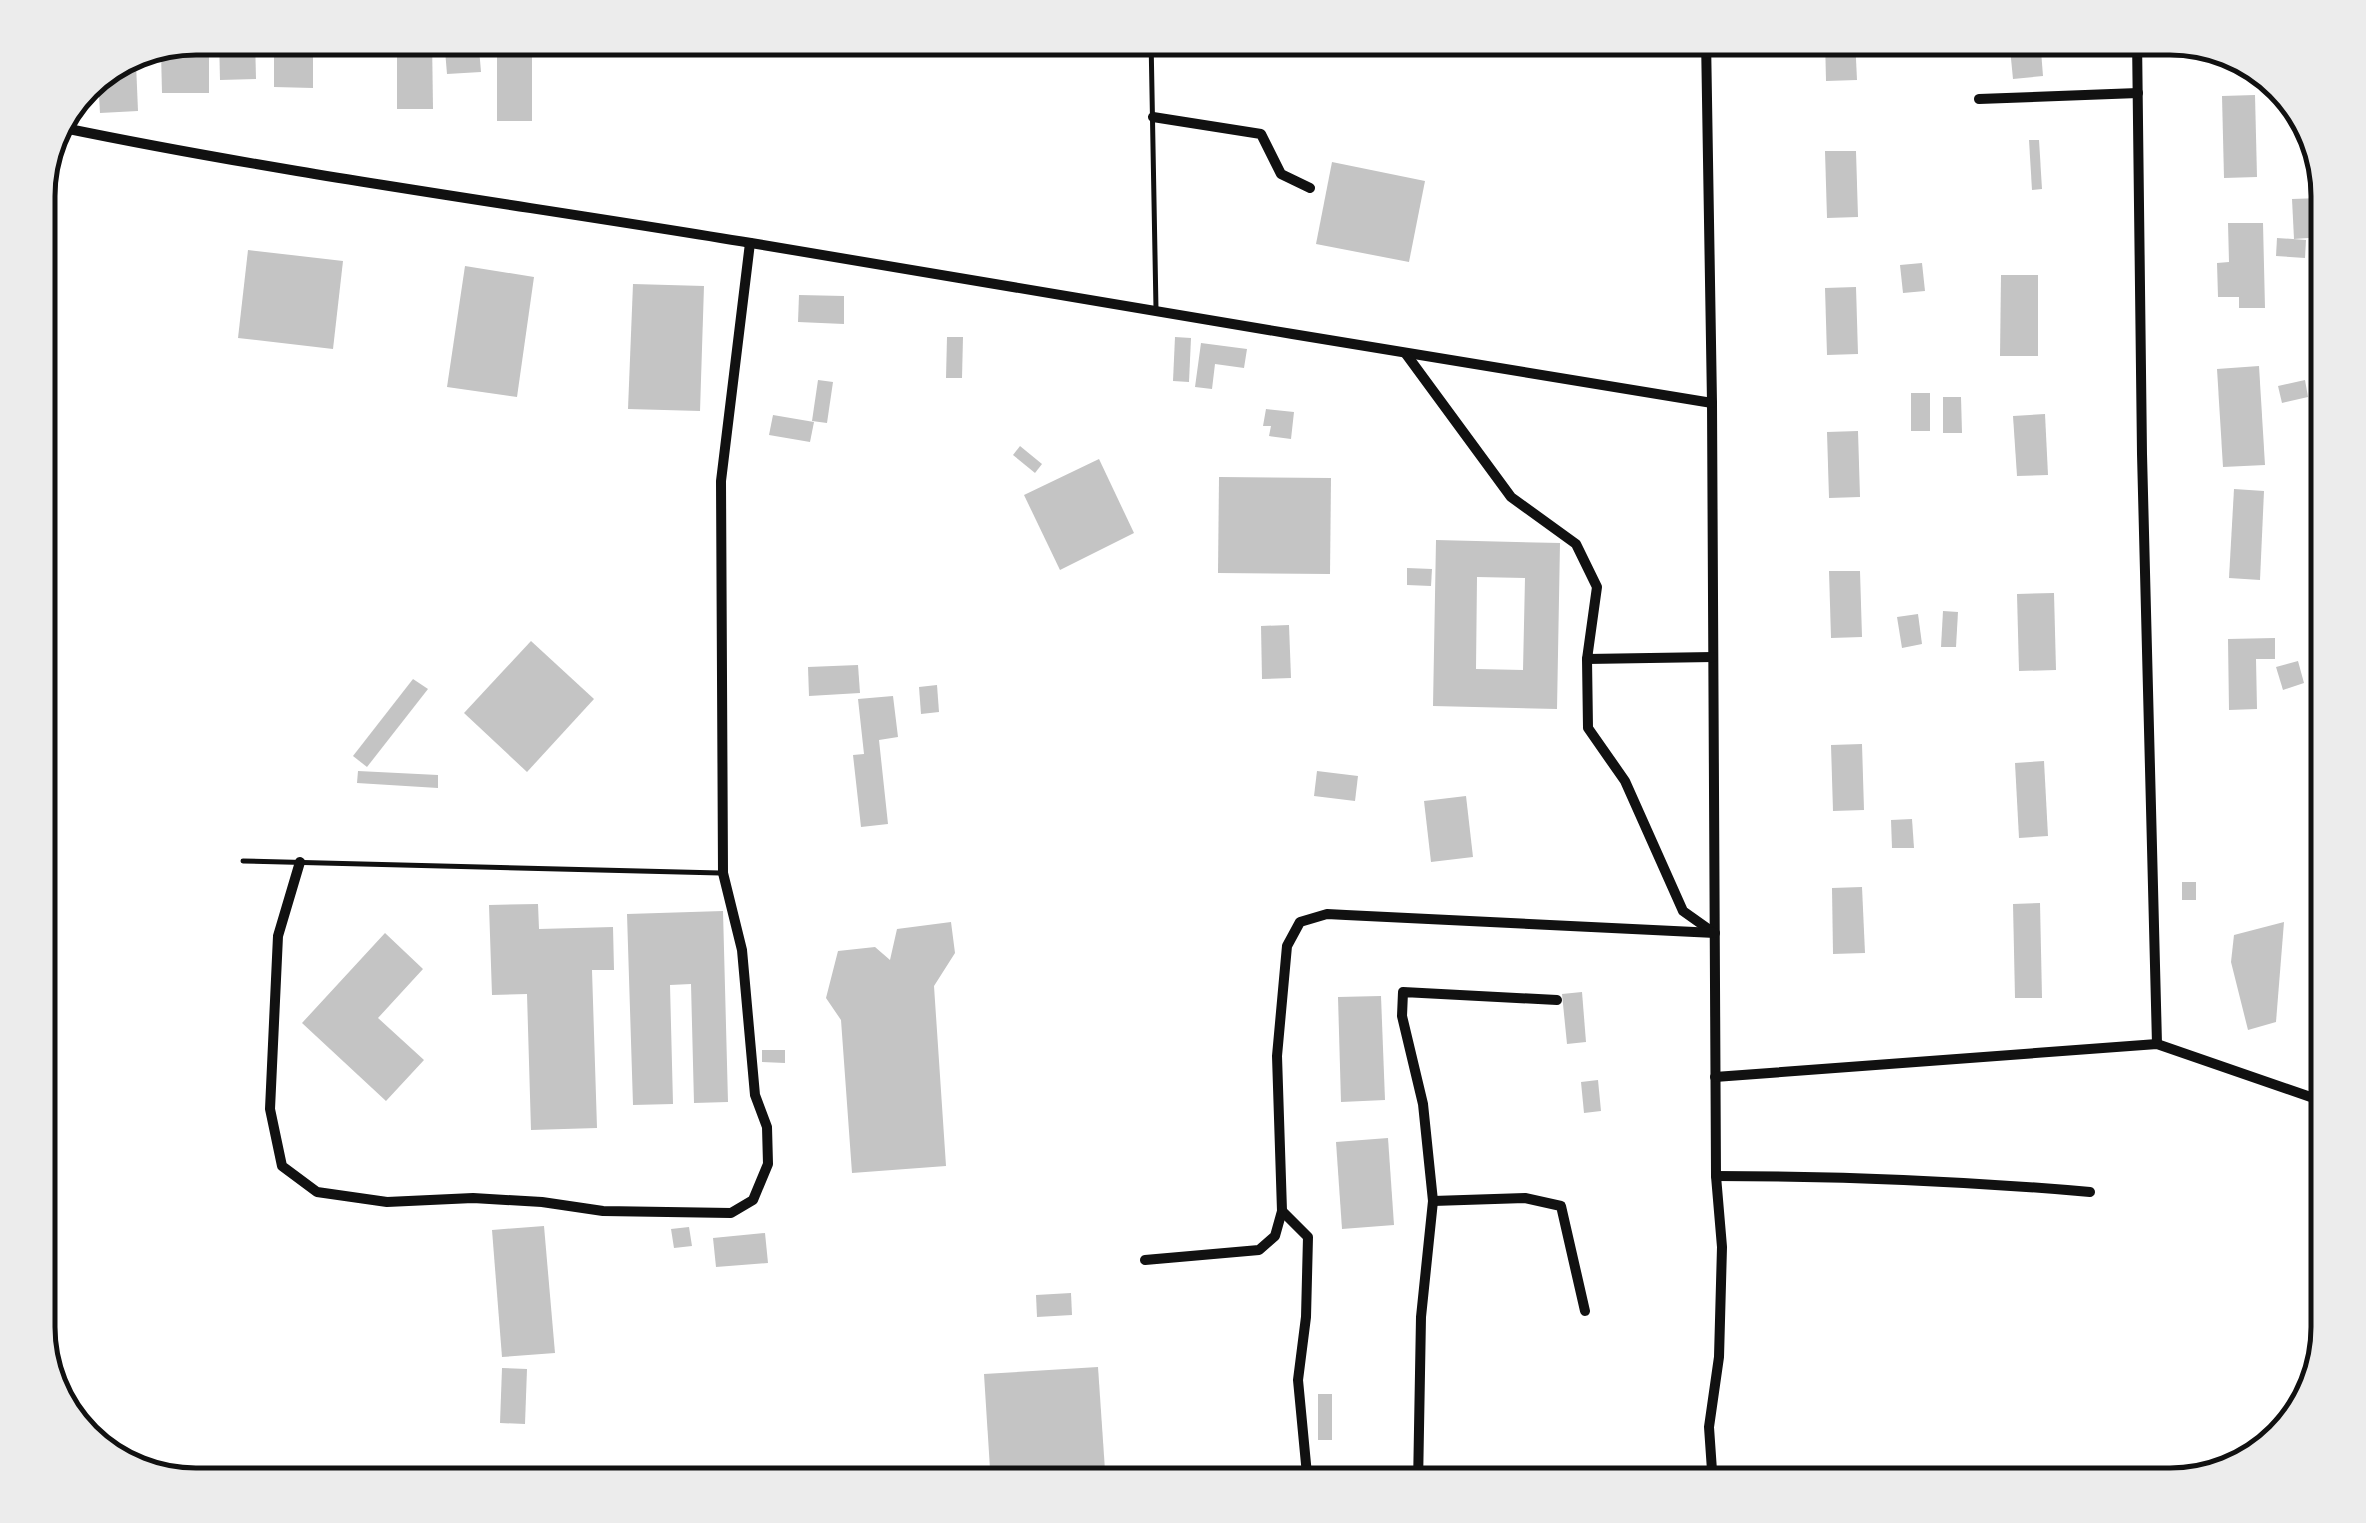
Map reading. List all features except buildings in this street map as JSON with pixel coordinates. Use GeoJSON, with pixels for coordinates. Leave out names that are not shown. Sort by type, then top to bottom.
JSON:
{"type":"FeatureCollection","features":[{"type":"Feature","properties":{"kind":"street"},"geometry":{"type":"LineString","coordinates":[[1706,55],[1716,1176],[1722,1246],[1719,1357],[1709,1428],[1711,1468]]}},
{"type":"Feature","properties":{"kind":"street"},"geometry":{"type":"LineString","coordinates":[[2137,55],[2156,1044]]}},
{"type":"Feature","properties":{"kind":"street"},"geometry":{"type":"LineString","coordinates":[[1980,99],[2138,93]]}},
{"type":"Feature","properties":{"kind":"street"},"geometry":{"type":"LineString","coordinates":[[1152,117],[1261,134],[1281,174],[1310,188]]}},
{"type":"Feature","properties":{"kind":"street"},"geometry":{"type":"LineString","coordinates":[[73,130],[398,188],[1712,403]]}},
{"type":"Feature","properties":{"kind":"street"},"geometry":{"type":"LineString","coordinates":[[300,862],[278,936],[270,1109],[282,1166],[317,1192],[387,1202],[473,1198],[603,1211],[731,1213],[753,1200],[768,1164],[767,1127],[755,1095],[742,950],[723,873],[721,482],[750,243]]}},
{"type":"Feature","properties":{"kind":"street"},"geometry":{"type":"LineString","coordinates":[[1406,354],[1511,497],[1576,544],[1597,586],[1586,659],[1588,728],[1625,781],[1683,911],[1715,933]]}},
{"type":"Feature","properties":{"kind":"street"},"geometry":{"type":"LineString","coordinates":[[1586,659],[1713,656]]}},
{"type":"Feature","properties":{"kind":"street"},"geometry":{"type":"LineString","coordinates":[[1144,1260],[1259,1250],[1275,1236],[1282,1211],[1276,1056],[1287,946],[1300,922],[1328,914],[1715,933]]}},
{"type":"Feature","properties":{"kind":"street"},"geometry":{"type":"LineString","coordinates":[[1418,1468],[1421,1317],[1432,1202],[1423,1104],[1402,1016],[1404,992],[1557,1000]]}},
{"type":"Feature","properties":{"kind":"street"},"geometry":{"type":"LineString","coordinates":[[1716,1077],[2156,1044],[2311,1097]]}},
{"type":"Feature","properties":{"kind":"street"},"geometry":{"type":"LineString","coordinates":[[1716,1176],[1966,1181],[2090,1192]]}},
{"type":"Feature","properties":{"kind":"street"},"geometry":{"type":"LineString","coordinates":[[1432,1202],[1525,1198],[1561,1206],[1586,1311]]}},
{"type":"Feature","properties":{"kind":"street"},"geometry":{"type":"LineString","coordinates":[[1282,1211],[1308,1237],[1306,1316],[1298,1380],[1306,1468]]}},
{"type":"Feature","properties":{"kind":"lane"},"geometry":{"type":"LineString","coordinates":[[1151,55],[1156,312]]}},
{"type":"Feature","properties":{"kind":"lane"},"geometry":{"type":"LineString","coordinates":[[243,861],[723,873]]}}]}
